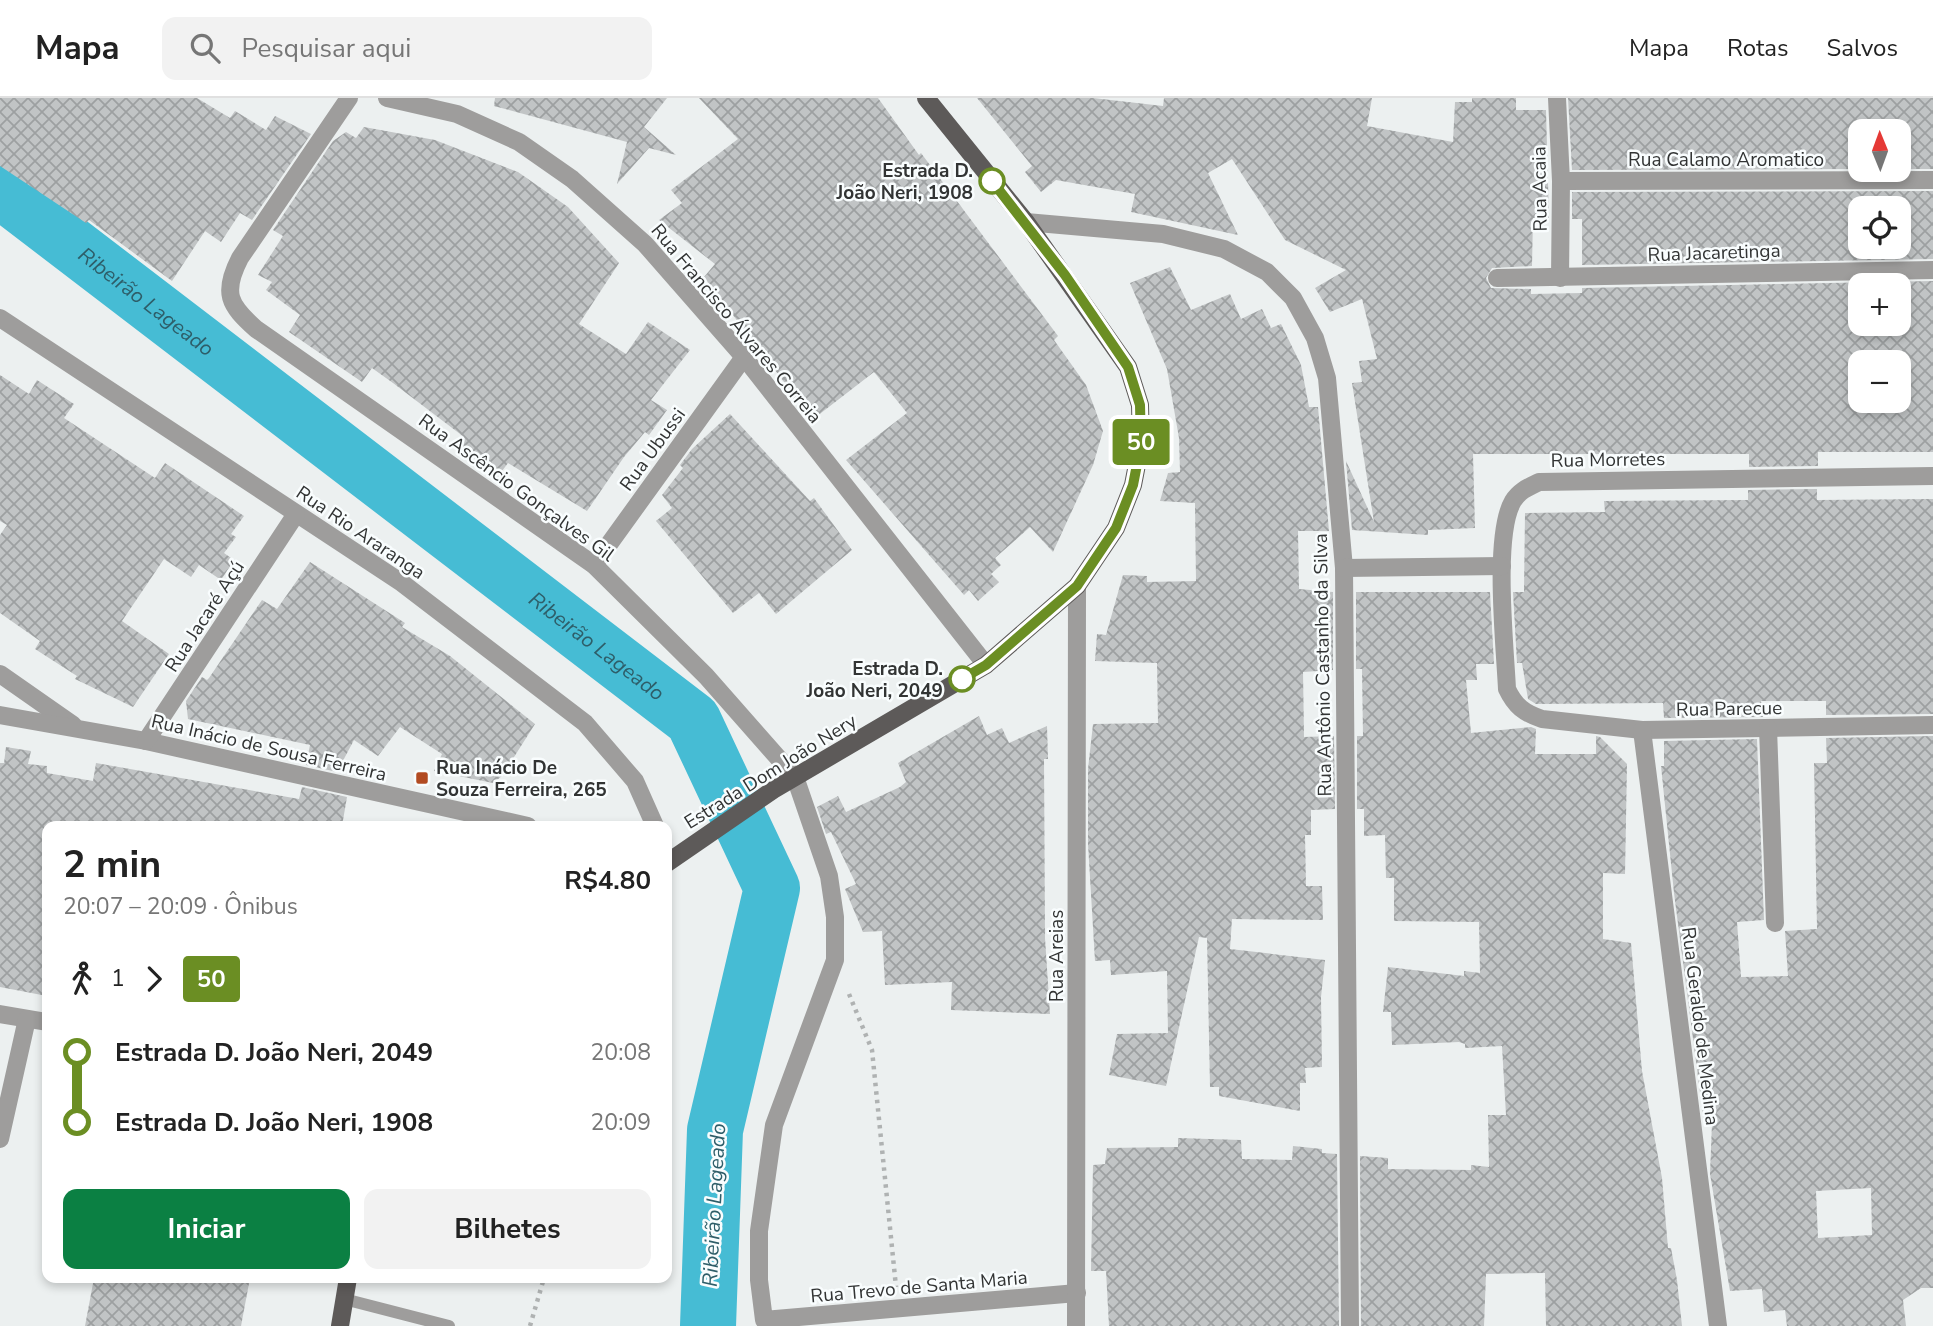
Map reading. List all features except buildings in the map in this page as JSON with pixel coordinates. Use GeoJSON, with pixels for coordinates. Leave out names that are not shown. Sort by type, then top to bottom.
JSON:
{"type":"FeatureCollection","features":[{"type":"Feature","properties":{"kind":"main road","name":"Estrada Dom João Nery"},"geometry":{"type":"LineString","coordinates":[[672,856],[773,790],[986,665],[1077,586],[1116,528],[1133,485],[1141,444],[1140,405],[1128,367],[1026,222],[926,98]]}},
{"type":"Feature","properties":{"kind":"main road"},"geometry":{"type":"LineString","coordinates":[[340,1326],[347,1283]]}},
{"type":"Feature","properties":{"kind":"street","name":"Rua Ascêncio Gonçalves Gil"},"geometry":{"type":"LineString","coordinates":[[349,98],[240,258],[230,285],[230,300],[238,313],[256,329],[594,565],[706,676],[795,777]]}},
{"type":"Feature","properties":{"kind":"street","name":"Rua Francisco Álvares Correia"},"geometry":{"type":"LineString","coordinates":[[387,98],[457,114],[519,142],[572,179],[645,244],[744,357],[986,665]]}},
{"type":"Feature","properties":{"kind":"street","name":"Rua Acaia"},"geometry":{"type":"LineString","coordinates":[[1557,98],[1561,181],[1560,278]]}},
{"type":"Feature","properties":{"kind":"street","name":"Rua Calamo Aromatico"},"geometry":{"type":"LineString","coordinates":[[1561,181],[1933,180]]}},
{"type":"Feature","properties":{"kind":"street","name":"Rua Antônio Castanho da Silva"},"geometry":{"type":"LineString","coordinates":[[1026,222],[1163,234],[1224,248],[1267,272],[1293,298],[1315,338],[1327,378],[1344,568],[1350,1326]]}},
{"type":"Feature","properties":{"kind":"street","name":"Rua Jacaretinga"},"geometry":{"type":"LineString","coordinates":[[1497,278],[1804,270],[1933,270]]}},
{"type":"Feature","properties":{"kind":"street","name":"Rua Rio Araranga"},"geometry":{"type":"LineString","coordinates":[[0,318],[402,583],[585,723],[635,781],[653,821]]}},
{"type":"Feature","properties":{"kind":"street","name":"Rua Ubussi"},"geometry":{"type":"LineString","coordinates":[[594,565],[744,357]]}},
{"type":"Feature","properties":{"kind":"street","name":"Rua Morretes"},"geometry":{"type":"LineString","coordinates":[[1527,714],[1514,704],[1507,689],[1503,566],[1506,522],[1513,501],[1524,489],[1539,482],[1933,476]]}},
{"type":"Feature","properties":{"kind":"street","name":"Rua Jacaré Açú"},"geometry":{"type":"LineString","coordinates":[[146,741],[296,514]]}},
{"type":"Feature","properties":{"kind":"street"},"geometry":{"type":"LineString","coordinates":[[1344,568],[1503,566]]}},
{"type":"Feature","properties":{"kind":"street","name":"Rua Areias"},"geometry":{"type":"LineString","coordinates":[[1076,1326],[1077,586]]}},
{"type":"Feature","properties":{"kind":"street"},"geometry":{"type":"LineString","coordinates":[[0,674],[78,729]]}},
{"type":"Feature","properties":{"kind":"street","name":"Rua Parecue"},"geometry":{"type":"LineString","coordinates":[[1527,714],[1542,719],[1642,730],[1933,725]]}},
{"type":"Feature","properties":{"kind":"street","name":"Rua Inácio de Sousa Ferreira"},"geometry":{"type":"LineString","coordinates":[[0,715],[146,741],[506,821]]}},
{"type":"Feature","properties":{"kind":"street"},"geometry":{"type":"LineString","coordinates":[[1768,728],[1775,923]]}},
{"type":"Feature","properties":{"kind":"street","name":"Rua Geraldo de Medina"},"geometry":{"type":"LineString","coordinates":[[1642,730],[1718,1326]]}},
{"type":"Feature","properties":{"kind":"street"},"geometry":{"type":"LineString","coordinates":[[795,777],[829,876],[835,918],[835,960]]}},
{"type":"Feature","properties":{"kind":"street","name":"Rua Trevo de Santa Maria"},"geometry":{"type":"LineString","coordinates":[[835,960],[774,1125],[759,1231],[759,1280],[764,1320],[898,1311],[1077,1293]]}},
{"type":"Feature","properties":{"kind":"street"},"geometry":{"type":"LineString","coordinates":[[0,1014],[42,1021]]}},
{"type":"Feature","properties":{"kind":"street"},"geometry":{"type":"LineString","coordinates":[[0,1139],[27,1018]]}},
{"type":"Feature","properties":{"kind":"lane"},"geometry":{"type":"LineString","coordinates":[[344,1299],[449,1326]]}},
{"type":"Feature","properties":{"kind":"path"},"geometry":{"type":"LineString","coordinates":[[835,960],[872,1050],[883,1130],[898,1311]]}},
{"type":"Feature","properties":{"kind":"path"},"geometry":{"type":"LineString","coordinates":[[530,1326],[543,1283]]}},
{"type":"Feature","properties":{"kind":"waterway","name":"Ribeirão Lageado"},"geometry":{"type":"LineString","coordinates":[[0,190],[693,720],[772,888],[715,1130],[708,1326]]}},
{"type":"Feature","properties":{"kind":"bus line","name":"50"},"geometry":{"type":"LineString","coordinates":[[962,679],[986,665],[1077,586],[1116,528],[1133,485],[1141,444],[1140,405],[1128,367],[1065,275],[992,181]]}},
{"type":"Feature","properties":{"kind":"place","name":"Estrada D. João Neri, 1908"},"geometry":{"type":"Point","coordinates":[992,181]}},
{"type":"Feature","properties":{"kind":"place","name":"Estrada D. João Neri, 2049"},"geometry":{"type":"Point","coordinates":[962,679]}},
{"type":"Feature","properties":{"kind":"place","name":"Rua Inácio De Souza Ferreira, 265"},"geometry":{"type":"Point","coordinates":[422,778]}}]}
